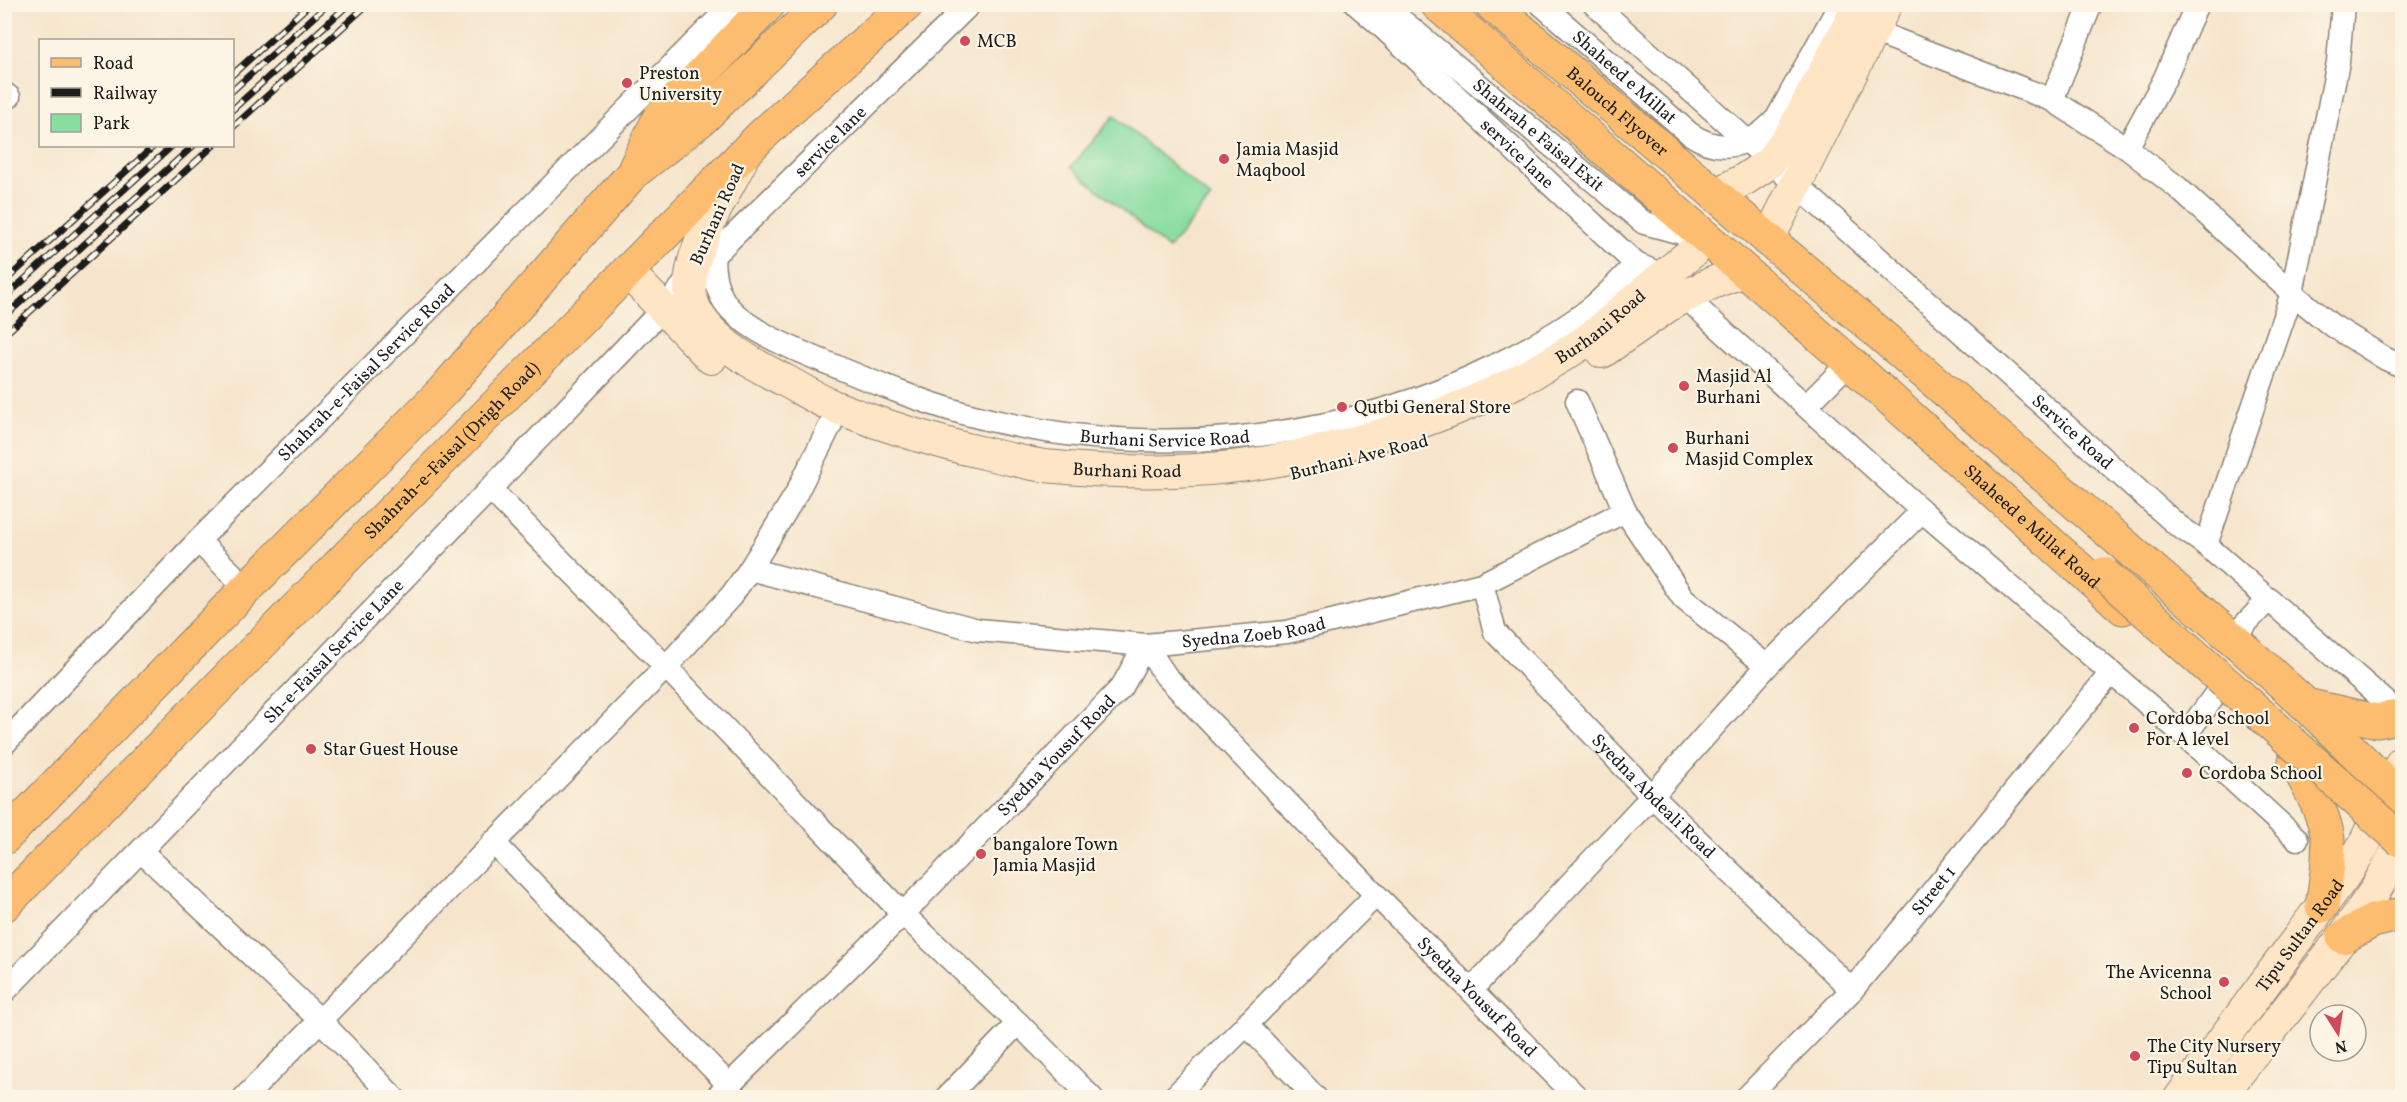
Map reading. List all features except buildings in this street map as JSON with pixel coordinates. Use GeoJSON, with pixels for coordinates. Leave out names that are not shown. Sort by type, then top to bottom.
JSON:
{"type":"FeatureCollection","features":[{"type":"Feature","properties":{"kind":"main road"},"geometry":{"type":"LineString","coordinates":[[633,173],[659,118],[769,4]]}},
{"type":"Feature","properties":{"kind":"main road"},"geometry":{"type":"LineString","coordinates":[[4,838],[247,588],[443,391],[633,173],[702,119],[821,4]]}},
{"type":"Feature","properties":{"kind":"main road","name":"Shahrah-e-Faisal (Drigh Road)"},"geometry":{"type":"LineString","coordinates":[[4,905],[760,137],[907,4]]}},
{"type":"Feature","properties":{"kind":"main road","name":"Balouch Flyover"},"geometry":{"type":"LineString","coordinates":[[1437,4],[1661,197]]}},
{"type":"Feature","properties":{"kind":"main road","name":"Balouch Flyover"},"geometry":{"type":"LineString","coordinates":[[1491,4],[1756,230]]}},
{"type":"Feature","properties":{"kind":"main road","name":"Shaheed e Millat Road"},"geometry":{"type":"LineString","coordinates":[[1661,197],[2371,830],[2401,848]]}},
{"type":"Feature","properties":{"kind":"main road"},"geometry":{"type":"LineString","coordinates":[[1756,230],[2232,638],[2306,705],[2355,754],[2400,791]]}},
{"type":"Feature","properties":{"kind":"main road"},"geometry":{"type":"LineString","coordinates":[[1876,331],[1884,349],[2112,566],[2401,848]]}},
{"type":"Feature","properties":{"kind":"main road"},"geometry":{"type":"LineString","coordinates":[[1844,358],[1866,363],[1977,459],[2400,791]]}},
{"type":"Feature","properties":{"kind":"main road"},"geometry":{"type":"LineString","coordinates":[[2306,705],[2378,722],[2403,716]]}},
{"type":"Feature","properties":{"kind":"main road"},"geometry":{"type":"LineString","coordinates":[[2329,793],[2345,788],[2356,774],[2358,764],[2355,754]]}},
{"type":"Feature","properties":{"kind":"main road"},"geometry":{"type":"LineString","coordinates":[[2295,761],[2316,804],[2328,838],[2328,868],[2322,906]]}},
{"type":"Feature","properties":{"kind":"main road"},"geometry":{"type":"LineString","coordinates":[[2343,937],[2373,921],[2403,914]]}},
{"type":"Feature","properties":{"kind":"street","name":"Shahrah-e-Faisal Service Road"},"geometry":{"type":"LineString","coordinates":[[4,744],[198,541],[733,4]]}},
{"type":"Feature","properties":{"kind":"street","name":"service lane"},"geometry":{"type":"LineString","coordinates":[[663,309],[690,277],[970,4]]}},
{"type":"Feature","properties":{"kind":"street","name":"service lane"},"geometry":{"type":"LineString","coordinates":[[1356,4],[1636,264],[1674,286],[1922,511],[2185,736],[2296,839]]}},
{"type":"Feature","properties":{"kind":"street","name":"Shahrah e Faisal Exit"},"geometry":{"type":"LineString","coordinates":[[1382,4],[1644,223],[1707,240]]}},
{"type":"Feature","properties":{"kind":"street","name":"Shaheed e Millat"},"geometry":{"type":"LineString","coordinates":[[1541,4],[1689,134],[1712,146],[1758,153]]}},
{"type":"Feature","properties":{"kind":"street"},"geometry":{"type":"LineString","coordinates":[[1594,4],[1758,153]]}},
{"type":"Feature","properties":{"kind":"street"},"geometry":{"type":"LineString","coordinates":[[1715,195],[1745,179],[1758,153],[1762,133],[1777,118],[1840,4]]}},
{"type":"Feature","properties":{"kind":"street"},"geometry":{"type":"LineString","coordinates":[[2052,100],[2091,4]]}},
{"type":"Feature","properties":{"kind":"street"},"geometry":{"type":"LineString","coordinates":[[2127,148],[2164,80],[2197,4]]}},
{"type":"Feature","properties":{"kind":"street"},"geometry":{"type":"LineString","coordinates":[[2206,545],[2292,293],[2338,62],[2343,4]]}},
{"type":"Feature","properties":{"kind":"street"},"geometry":{"type":"LineString","coordinates":[[1758,153],[1793,131],[1873,13]]}},
{"type":"Feature","properties":{"kind":"street"},"geometry":{"type":"LineString","coordinates":[[1873,13],[2052,100],[2127,148],[2178,188],[2292,293],[2330,324],[2386,359],[2403,366]]}},
{"type":"Feature","properties":{"kind":"street"},"geometry":{"type":"LineString","coordinates":[[1756,230],[1795,182],[1873,13]]}},
{"type":"Feature","properties":{"kind":"street","name":"Service Road"},"geometry":{"type":"LineString","coordinates":[[1758,153],[1795,182],[2168,517],[2206,545],[2270,599],[2403,716]]}},
{"type":"Feature","properties":{"kind":"street","name":"Burhani Road"},"geometry":{"type":"LineString","coordinates":[[744,155],[695,255],[690,277],[694,306],[701,319],[720,341],[769,372],[833,406],[959,448],[1042,466],[1145,471],[1199,470],[1250,464],[1310,454],[1442,414],[1522,378],[1563,356],[1674,286],[1707,240]]}},
{"type":"Feature","properties":{"kind":"street","name":"Burhani Service Road"},"geometry":{"type":"LineString","coordinates":[[713,256],[713,273],[717,286],[731,310],[759,330],[818,359],[885,387],[968,414],[1058,432],[1144,441],[1195,441],[1244,437],[1296,429],[1364,415],[1435,392],[1498,364],[1559,330],[1592,307],[1636,264]]}},
{"type":"Feature","properties":{"kind":"street"},"geometry":{"type":"LineString","coordinates":[[244,1098],[666,667],[731,596],[795,496],[831,424],[763,389],[709,357],[627,271]]}},
{"type":"Feature","properties":{"kind":"street","name":"Burhani Ave Road"},"geometry":{"type":"LineString","coordinates":[[831,424],[887,445],[951,463],[1041,481],[1145,487],[1200,485],[1261,480],[1316,471],[1376,457],[1498,415],[1566,378],[1662,309],[1674,286],[1744,271]]}},
{"type":"Feature","properties":{"kind":"street","name":"Sh-e-Faisal Service Lane"},"geometry":{"type":"LineString","coordinates":[[4,992],[663,309]]}},
{"type":"Feature","properties":{"kind":"street"},"geometry":{"type":"LineString","coordinates":[[1807,405],[1844,358]]}},
{"type":"Feature","properties":{"kind":"street"},"geometry":{"type":"LineString","coordinates":[[1577,401],[1625,511],[1683,598],[1767,666]]}},
{"type":"Feature","properties":{"kind":"street"},"geometry":{"type":"LineString","coordinates":[[490,489],[666,667],[903,914],[1018,1023],[1092,1098]]}},
{"type":"Feature","properties":{"kind":"street","name":"Syedna Zoeb Road"},"geometry":{"type":"LineString","coordinates":[[750,569],[978,630],[1145,645],[1287,632],[1482,584],[1625,511]]}},
{"type":"Feature","properties":{"kind":"street"},"geometry":{"type":"LineString","coordinates":[[1472,989],[1652,796],[1767,666],[1922,511]]}},
{"type":"Feature","properties":{"kind":"street"},"geometry":{"type":"LineString","coordinates":[[198,541],[247,588]]}},
{"type":"Feature","properties":{"kind":"street","name":"Syedna Abdeali Road"},"geometry":{"type":"LineString","coordinates":[[1482,584],[1495,632],[1652,796],[1852,990]]}},
{"type":"Feature","properties":{"kind":"street"},"geometry":{"type":"LineString","coordinates":[[2232,638],[2270,599]]}},
{"type":"Feature","properties":{"kind":"street","name":"Syedna Yousuf Road"},"geometry":{"type":"LineString","coordinates":[[722,1091],[903,914],[1122,687],[1145,645],[1166,676],[1376,896],[1472,989],[1578,1098]]}},
{"type":"Feature","properties":{"kind":"street","name":"Street 1"},"geometry":{"type":"LineString","coordinates":[[1746,1098],[1852,990],[2111,673]]}},
{"type":"Feature","properties":{"kind":"street"},"geometry":{"type":"LineString","coordinates":[[2185,736],[2217,692]]}},
{"type":"Feature","properties":{"kind":"street","name":"Tipu Sultan Road"},"geometry":{"type":"LineString","coordinates":[[2180,1098],[2322,906],[2364,845],[2371,830],[2400,791]]}},
{"type":"Feature","properties":{"kind":"street"},"geometry":{"type":"LineString","coordinates":[[493,842],[722,1091]]}},
{"type":"Feature","properties":{"kind":"street","name":"Tipu Sultan Road"},"geometry":{"type":"LineString","coordinates":[[2219,1098],[2343,937],[2401,848]]}},
{"type":"Feature","properties":{"kind":"street"},"geometry":{"type":"LineString","coordinates":[[141,851],[321,1021],[394,1098]]}},
{"type":"Feature","properties":{"kind":"street"},"geometry":{"type":"LineString","coordinates":[[1173,1098],[1376,896]]}},
{"type":"Feature","properties":{"kind":"street"},"geometry":{"type":"LineString","coordinates":[[946,1098],[1018,1023]]}},
{"type":"Feature","properties":{"kind":"street"},"geometry":{"type":"LineString","coordinates":[[1246,1024],[1316,1098]]}},
{"type":"Feature","properties":{"kind":"green space"},"geometry":{"type":"Polygon","coordinates":[[[1114,116],[1211,198],[1168,249],[1071,167],[1114,116]]]}},
{"type":"Feature","properties":{"kind":"railway"},"geometry":{"type":"LineString","coordinates":[[234,73],[310,4]]}},
{"type":"Feature","properties":{"kind":"railway"},"geometry":{"type":"LineString","coordinates":[[234,89],[328,4]]}},
{"type":"Feature","properties":{"kind":"railway"},"geometry":{"type":"LineString","coordinates":[[234,108],[349,4]]}},
{"type":"Feature","properties":{"kind":"railway"},"geometry":{"type":"LineString","coordinates":[[234,126],[368,4]]}},
{"type":"Feature","properties":{"kind":"railway"},"geometry":{"type":"LineString","coordinates":[[4,282],[153,147]]}},
{"type":"Feature","properties":{"kind":"railway"},"geometry":{"type":"LineString","coordinates":[[4,298],[171,147]]}},
{"type":"Feature","properties":{"kind":"railway"},"geometry":{"type":"LineString","coordinates":[[4,317],[192,147]]}},
{"type":"Feature","properties":{"kind":"railway"},"geometry":{"type":"LineString","coordinates":[[4,335],[212,147]]}},
{"type":"Feature","properties":{"kind":"place","name":"MCB"},"geometry":{"type":"Point","coordinates":[965,41]}},
{"type":"Feature","properties":{"kind":"place","name":"Preston University"},"geometry":{"type":"Point","coordinates":[627,83]}},
{"type":"Feature","properties":{"kind":"place","name":"Jamia Masjid Maqbool"},"geometry":{"type":"Point","coordinates":[1224,159]}},
{"type":"Feature","properties":{"kind":"place","name":"Masjid Al Burhani"},"geometry":{"type":"Point","coordinates":[1684,386]}},
{"type":"Feature","properties":{"kind":"place","name":"Qutbi General Store"},"geometry":{"type":"Point","coordinates":[1342,407]}},
{"type":"Feature","properties":{"kind":"place","name":"Burhani Masjid Complex"},"geometry":{"type":"Point","coordinates":[1673,448]}},
{"type":"Feature","properties":{"kind":"place","name":"Cordoba School For A level"},"geometry":{"type":"Point","coordinates":[2134,728]}},
{"type":"Feature","properties":{"kind":"place","name":"Star Guest House"},"geometry":{"type":"Point","coordinates":[311,749]}},
{"type":"Feature","properties":{"kind":"place","name":"Cordoba School"},"geometry":{"type":"Point","coordinates":[2187,773]}},
{"type":"Feature","properties":{"kind":"place","name":"bangalore Town Jamia Masjid"},"geometry":{"type":"Point","coordinates":[981,854]}},
{"type":"Feature","properties":{"kind":"place","name":"The Avicenna School"},"geometry":{"type":"Point","coordinates":[2224,982]}},
{"type":"Feature","properties":{"kind":"place","name":"The City Nursery Tipu Sultan"},"geometry":{"type":"Point","coordinates":[2135,1056]}}]}
